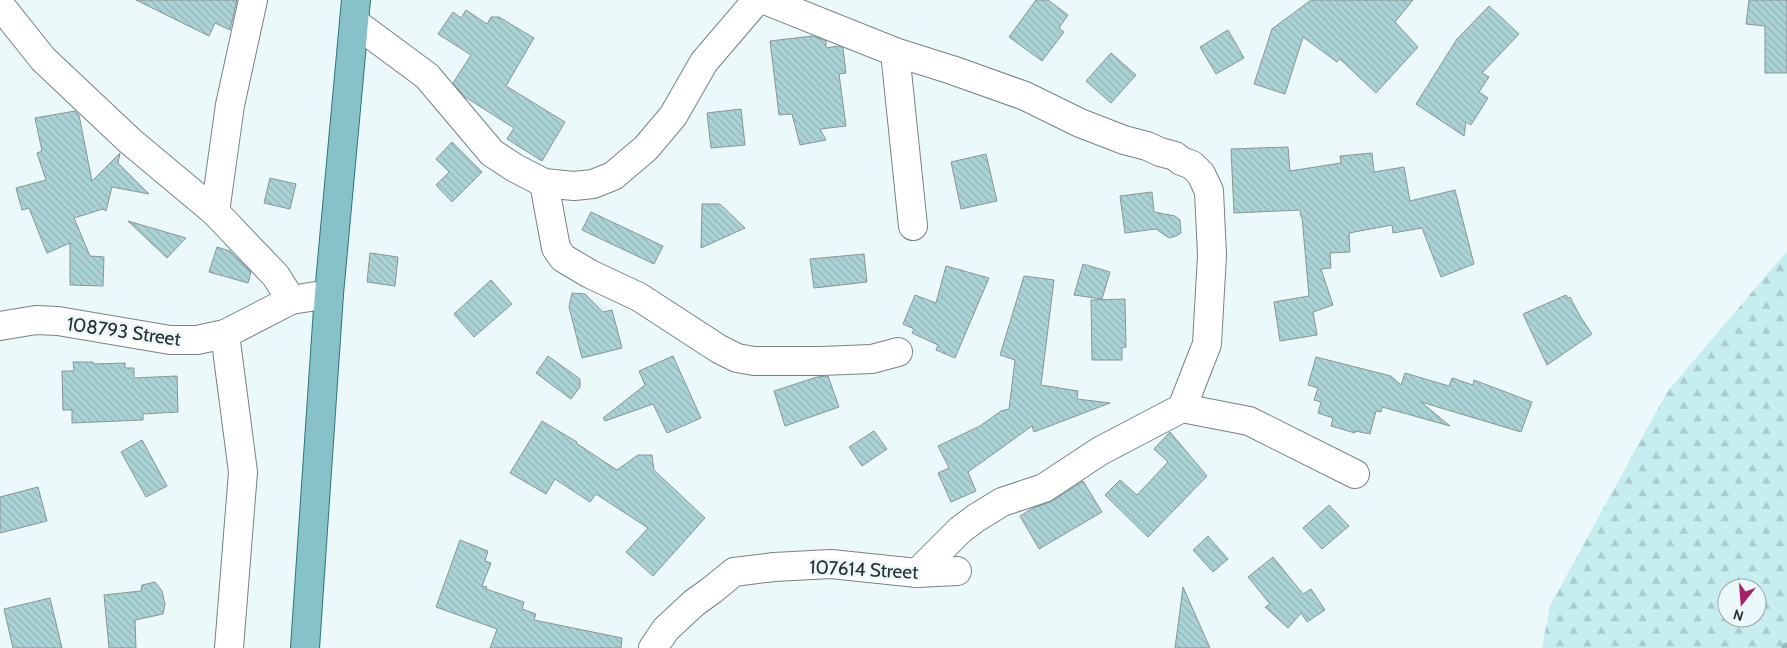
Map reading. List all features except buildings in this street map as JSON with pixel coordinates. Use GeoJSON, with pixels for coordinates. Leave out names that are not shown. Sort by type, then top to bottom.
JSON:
{"type":"FeatureCollection","features":[{"type":"Feature","properties":{"kind":"main road"},"geometry":{"type":"LineString","coordinates":[[305,648],[329,294],[355,11]]}},
{"type":"Feature","properties":{"kind":"street"},"geometry":{"type":"LineString","coordinates":[[215,212],[230,106],[253,0]]}},
{"type":"Feature","properties":{"kind":"street"},"geometry":{"type":"LineString","coordinates":[[355,11],[427,76],[492,153],[515,168],[544,182],[574,186],[593,184],[613,176],[646,148],[673,116],[704,62],[757,0]]}},
{"type":"Feature","properties":{"kind":"street"},"geometry":{"type":"LineString","coordinates":[[765,0],[895,52],[1025,96],[1080,123],[1176,156],[1181,161],[1192,165],[1201,174],[1209,191],[1212,255],[1207,344],[1182,408]]}},
{"type":"Feature","properties":{"kind":"street"},"geometry":{"type":"LineString","coordinates":[[0,5],[42,60],[130,141],[215,212],[276,276],[291,300]]}},
{"type":"Feature","properties":{"kind":"street"},"geometry":{"type":"LineString","coordinates":[[895,52],[913,226]]}},
{"type":"Feature","properties":{"kind":"street"},"geometry":{"type":"LineString","coordinates":[[544,182],[556,248],[563,258],[590,274],[639,297],[737,358],[754,361],[872,359],[898,352]]}},
{"type":"Feature","properties":{"kind":"street","name":"108793 Street"},"geometry":{"type":"LineString","coordinates":[[0,326],[36,320],[58,321],[170,340],[197,340],[225,334],[291,300],[329,294]]}},
{"type":"Feature","properties":{"kind":"street"},"geometry":{"type":"LineString","coordinates":[[225,334],[243,472],[229,648]]}},
{"type":"Feature","properties":{"kind":"street"},"geometry":{"type":"LineString","coordinates":[[917,573],[960,530],[1002,502],[1044,488],[1100,451],[1182,408],[1249,421],[1355,474]]}},
{"type":"Feature","properties":{"kind":"street","name":"107614 Street"},"geometry":{"type":"LineString","coordinates":[[653,648],[666,629],[694,603],[734,572],[774,567],[831,564],[917,573],[957,572]]}},
{"type":"Feature","properties":{"kind":"green space"},"geometry":{"type":"Polygon","coordinates":[[[1787,251],[1787,648],[1542,648],[1550,606],[1667,392],[1787,251]]]}}]}
